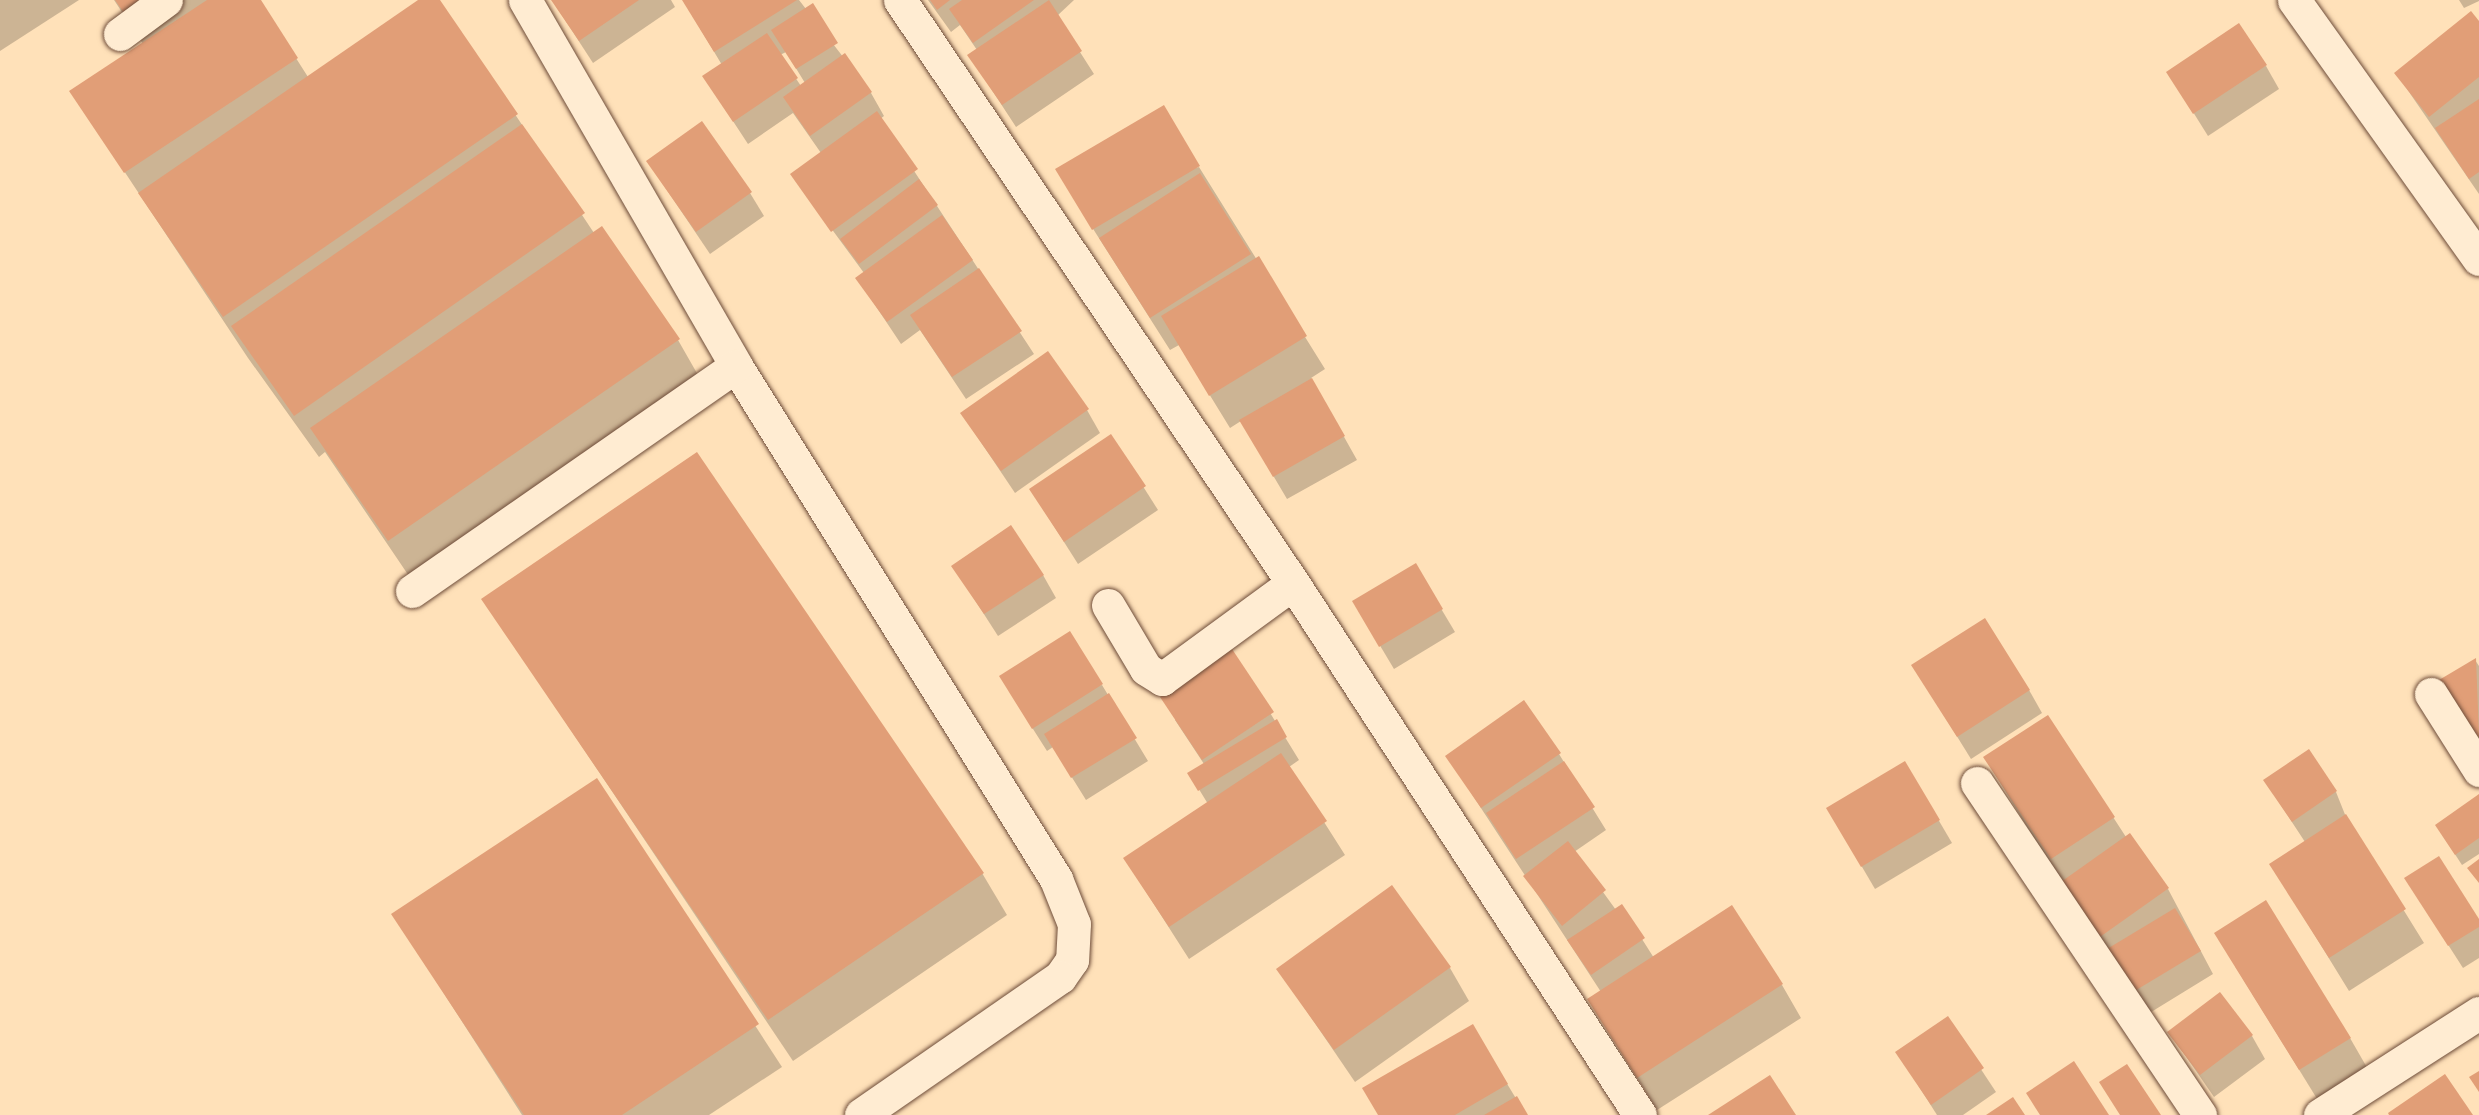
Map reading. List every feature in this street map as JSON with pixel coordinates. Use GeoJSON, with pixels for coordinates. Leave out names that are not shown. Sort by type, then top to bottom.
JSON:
{"type":"FeatureCollection","features":[{"type":"Feature","properties":{"kind":"street"},"geometry":{"type":"LineString","coordinates":[[120,34],[166,0]]}},
{"type":"Feature","properties":{"kind":"street"},"geometry":{"type":"LineString","coordinates":[[525,0],[736,366],[1056,879],[1074,924],[1072,960],[1060,977],[861,1115]]}},
{"type":"Feature","properties":{"kind":"street"},"geometry":{"type":"LineString","coordinates":[[900,0],[1293,583],[1640,1115]]}},
{"type":"Feature","properties":{"kind":"street"},"geometry":{"type":"LineString","coordinates":[[2294,0],[2479,259]]}},
{"type":"Feature","properties":{"kind":"street"},"geometry":{"type":"LineString","coordinates":[[412,591],[736,366]]}},
{"type":"Feature","properties":{"kind":"street"},"geometry":{"type":"LineString","coordinates":[[1108,605],[1146,669],[1162,679],[1293,583]]}},
{"type":"Feature","properties":{"kind":"street"},"geometry":{"type":"LineString","coordinates":[[2431,694],[2479,770]]}},
{"type":"Feature","properties":{"kind":"street"},"geometry":{"type":"LineString","coordinates":[[1977,783],[2200,1115]]}},
{"type":"Feature","properties":{"kind":"street"},"geometry":{"type":"LineString","coordinates":[[2338,1110],[2479,1013]]}},
{"type":"Feature","properties":{"kind":"building"},"geometry":{"type":"Polygon","coordinates":[[[115,0],[149,0],[126,16],[115,0]]]}},
{"type":"Feature","properties":{"kind":"building"},"geometry":{"type":"Polygon","coordinates":[[[207,0],[261,0],[298,58],[124,173],[69,91],[207,0]]]}},
{"type":"Feature","properties":{"kind":"building"},"geometry":{"type":"Polygon","coordinates":[[[418,0],[440,0],[518,114],[223,317],[138,193],[418,0]]]}},
{"type":"Feature","properties":{"kind":"building"},"geometry":{"type":"Polygon","coordinates":[[[551,0],[639,0],[579,41],[551,0]]]}},
{"type":"Feature","properties":{"kind":"building"},"geometry":{"type":"Polygon","coordinates":[[[682,0],[797,0],[714,52],[682,0]]]}},
{"type":"Feature","properties":{"kind":"building"},"geometry":{"type":"Polygon","coordinates":[[[930,0],[950,0],[937,10],[930,0]]]}},
{"type":"Feature","properties":{"kind":"building"},"geometry":{"type":"Polygon","coordinates":[[[962,0],[1034,0],[973,43],[949,9],[962,0]]]}},
{"type":"Feature","properties":{"kind":"building"},"geometry":{"type":"Polygon","coordinates":[[[1049,0],[1082,51],[1002,105],[967,55],[1049,0]]]}},
{"type":"Feature","properties":{"kind":"building"},"geometry":{"type":"Polygon","coordinates":[[[813,3],[838,43],[796,69],[771,30],[813,3]]]}},
{"type":"Feature","properties":{"kind":"building"},"geometry":{"type":"Polygon","coordinates":[[[2471,11],[2479,21],[2479,77],[2429,117],[2394,73],[2471,11]]]}},
{"type":"Feature","properties":{"kind":"building"},"geometry":{"type":"Polygon","coordinates":[[[2239,23],[2267,65],[2193,114],[2166,72],[2239,23]]]}},
{"type":"Feature","properties":{"kind":"building"},"geometry":{"type":"Polygon","coordinates":[[[767,33],[798,78],[733,122],[702,76],[767,33]]]}},
{"type":"Feature","properties":{"kind":"building"},"geometry":{"type":"Polygon","coordinates":[[[845,53],[872,92],[810,136],[783,97],[845,53]]]}},
{"type":"Feature","properties":{"kind":"building"},"geometry":{"type":"Polygon","coordinates":[[[2479,99],[2479,172],[2469,179],[2435,128],[2479,99]]]}},
{"type":"Feature","properties":{"kind":"building"},"geometry":{"type":"Polygon","coordinates":[[[1164,105],[1200,166],[1092,230],[1055,169],[1164,105]]]}},
{"type":"Feature","properties":{"kind":"building"},"geometry":{"type":"Polygon","coordinates":[[[877,111],[918,169],[831,232],[790,174],[877,111]]]}},
{"type":"Feature","properties":{"kind":"building"},"geometry":{"type":"Polygon","coordinates":[[[702,121],[752,192],[696,232],[646,161],[702,121]]]}},
{"type":"Feature","properties":{"kind":"building"},"geometry":{"type":"Polygon","coordinates":[[[522,124],[585,213],[294,416],[231,326],[522,124]]]}},
{"type":"Feature","properties":{"kind":"building"},"geometry":{"type":"Polygon","coordinates":[[[1200,173],[1251,254],[1150,318],[1099,238],[1200,173]]]}},
{"type":"Feature","properties":{"kind":"building"},"geometry":{"type":"Polygon","coordinates":[[[919,179],[938,205],[859,264],[840,239],[919,179]]]}},
{"type":"Feature","properties":{"kind":"building"},"geometry":{"type":"Polygon","coordinates":[[[942,215],[973,260],[887,322],[855,278],[942,215]]]}},
{"type":"Feature","properties":{"kind":"building"},"geometry":{"type":"Polygon","coordinates":[[[602,226],[680,339],[388,541],[310,428],[602,226]]]}},
{"type":"Feature","properties":{"kind":"building"},"geometry":{"type":"Polygon","coordinates":[[[1259,256],[1307,336],[1209,396],[1161,316],[1259,256]]]}},
{"type":"Feature","properties":{"kind":"building"},"geometry":{"type":"Polygon","coordinates":[[[979,268],[1022,331],[952,377],[910,315],[979,268]]]}},
{"type":"Feature","properties":{"kind":"building"},"geometry":{"type":"Polygon","coordinates":[[[1048,351],[1089,409],[1001,471],[960,413],[1048,351]]]}},
{"type":"Feature","properties":{"kind":"building"},"geometry":{"type":"Polygon","coordinates":[[[1312,378],[1345,436],[1273,477],[1239,420],[1312,378]]]}},
{"type":"Feature","properties":{"kind":"building"},"geometry":{"type":"Polygon","coordinates":[[[1111,434],[1146,486],[1064,542],[1029,489],[1111,434]]]}},
{"type":"Feature","properties":{"kind":"building"},"geometry":{"type":"Polygon","coordinates":[[[697,452],[984,873],[768,1020],[481,599],[697,452]]]}},
{"type":"Feature","properties":{"kind":"building"},"geometry":{"type":"Polygon","coordinates":[[[1011,525],[1044,575],[984,614],[951,566],[1011,525]]]}},
{"type":"Feature","properties":{"kind":"building"},"geometry":{"type":"Polygon","coordinates":[[[1416,563],[1443,609],[1379,647],[1352,601],[1416,563]]]}},
{"type":"Feature","properties":{"kind":"building"},"geometry":{"type":"Polygon","coordinates":[[[1985,618],[2030,690],[1957,737],[1911,665],[1985,618]]]}},
{"type":"Feature","properties":{"kind":"building"},"geometry":{"type":"Polygon","coordinates":[[[1070,631],[1103,684],[1032,729],[999,676],[1070,631]]]}},
{"type":"Feature","properties":{"kind":"building"},"geometry":{"type":"Polygon","coordinates":[[[1232,649],[1274,712],[1202,760],[1160,697],[1232,649]]]}},
{"type":"Feature","properties":{"kind":"building"},"geometry":{"type":"Polygon","coordinates":[[[2476,658],[2479,736],[2470,741],[2434,683],[2476,658]]]}},
{"type":"Feature","properties":{"kind":"building"},"geometry":{"type":"Polygon","coordinates":[[[1109,693],[1137,738],[1071,778],[1044,734],[1109,693]]]}},
{"type":"Feature","properties":{"kind":"building"},"geometry":{"type":"Polygon","coordinates":[[[1524,700],[1561,753],[1481,808],[1445,756],[1524,700]]]}},
{"type":"Feature","properties":{"kind":"building"},"geometry":{"type":"Polygon","coordinates":[[[2048,715],[2115,817],[2051,859],[1983,757],[2048,715]]]}},
{"type":"Feature","properties":{"kind":"building"},"geometry":{"type":"Polygon","coordinates":[[[1277,719],[1287,737],[1198,791],[1187,773],[1277,719]]]}},
{"type":"Feature","properties":{"kind":"building"},"geometry":{"type":"Polygon","coordinates":[[[2309,749],[2337,791],[2292,822],[2263,780],[2309,749]]]}},
{"type":"Feature","properties":{"kind":"building"},"geometry":{"type":"Polygon","coordinates":[[[1281,753],[1327,821],[1169,927],[1123,858],[1281,753]]]}},
{"type":"Feature","properties":{"kind":"building"},"geometry":{"type":"Polygon","coordinates":[[[1564,761],[1595,807],[1516,859],[1486,813],[1564,761]]]}},
{"type":"Feature","properties":{"kind":"building"},"geometry":{"type":"Polygon","coordinates":[[[1905,761],[1940,820],[1861,867],[1826,808],[1905,761]]]}},
{"type":"Feature","properties":{"kind":"building"},"geometry":{"type":"Polygon","coordinates":[[[597,778],[759,1024],[622,1115],[524,1115],[391,914],[597,778]]]}},
{"type":"Feature","properties":{"kind":"building"},"geometry":{"type":"Polygon","coordinates":[[[2479,794],[2479,838],[2455,855],[2435,825],[2479,794]]]}},
{"type":"Feature","properties":{"kind":"building"},"geometry":{"type":"Polygon","coordinates":[[[2346,814],[2406,909],[2329,958],[2269,864],[2346,814]]]}},
{"type":"Feature","properties":{"kind":"building"},"geometry":{"type":"Polygon","coordinates":[[[2130,833],[2169,888],[2090,944],[2051,889],[2130,833]]]}},
{"type":"Feature","properties":{"kind":"building"},"geometry":{"type":"Polygon","coordinates":[[[1568,841],[1606,890],[1562,926],[1523,876],[1568,841]]]}},
{"type":"Feature","properties":{"kind":"building"},"geometry":{"type":"Polygon","coordinates":[[[2439,856],[2479,919],[2479,927],[2448,946],[2404,878],[2439,856]]]}},
{"type":"Feature","properties":{"kind":"building"},"geometry":{"type":"Polygon","coordinates":[[[2479,859],[2479,883],[2467,868],[2479,859]]]}},
{"type":"Feature","properties":{"kind":"building"},"geometry":{"type":"Polygon","coordinates":[[[1392,885],[1451,967],[1334,1050],[1276,969],[1392,885]]]}},
{"type":"Feature","properties":{"kind":"building"},"geometry":{"type":"Polygon","coordinates":[[[2266,900],[2351,1038],[2299,1070],[2214,933],[2266,900]]]}},
{"type":"Feature","properties":{"kind":"building"},"geometry":{"type":"Polygon","coordinates":[[[1622,904],[1645,938],[1591,975],[1567,940],[1622,904]]]}},
{"type":"Feature","properties":{"kind":"building"},"geometry":{"type":"Polygon","coordinates":[[[1732,905],[1783,984],[1637,1078],[1587,999],[1732,905]]]}},
{"type":"Feature","properties":{"kind":"building"},"geometry":{"type":"Polygon","coordinates":[[[2175,908],[2201,951],[2128,995],[2102,952],[2175,908]]]}},
{"type":"Feature","properties":{"kind":"building"},"geometry":{"type":"Polygon","coordinates":[[[2220,992],[2253,1035],[2200,1075],[2167,1032],[2220,992]]]}},
{"type":"Feature","properties":{"kind":"building"},"geometry":{"type":"Polygon","coordinates":[[[1948,1016],[1984,1068],[1931,1105],[1895,1052],[1948,1016]]]}},
{"type":"Feature","properties":{"kind":"building"},"geometry":{"type":"Polygon","coordinates":[[[1473,1024],[1508,1084],[1455,1115],[1378,1115],[1362,1088],[1473,1024]]]}},
{"type":"Feature","properties":{"kind":"building"},"geometry":{"type":"Polygon","coordinates":[[[2074,1061],[2109,1115],[2040,1115],[2026,1093],[2074,1061]]]}},
{"type":"Feature","properties":{"kind":"building"},"geometry":{"type":"Polygon","coordinates":[[[2127,1064],[2161,1115],[2120,1115],[2099,1082],[2127,1064]]]}},
{"type":"Feature","properties":{"kind":"building"},"geometry":{"type":"Polygon","coordinates":[[[2479,1071],[2479,1092],[2469,1077],[2479,1071]]]}},
{"type":"Feature","properties":{"kind":"building"},"geometry":{"type":"Polygon","coordinates":[[[2445,1074],[2473,1115],[2389,1115],[2388,1113],[2445,1074]]]}},
{"type":"Feature","properties":{"kind":"building"},"geometry":{"type":"Polygon","coordinates":[[[1770,1075],[1796,1115],[1708,1115],[1770,1075]]]}},
{"type":"Feature","properties":{"kind":"building"},"geometry":{"type":"Polygon","coordinates":[[[1517,1096],[1528,1115],[1484,1115],[1517,1096]]]}},
{"type":"Feature","properties":{"kind":"building"},"geometry":{"type":"Polygon","coordinates":[[[2013,1097],[2025,1115],[1986,1115],[2013,1097]]]}}]}
